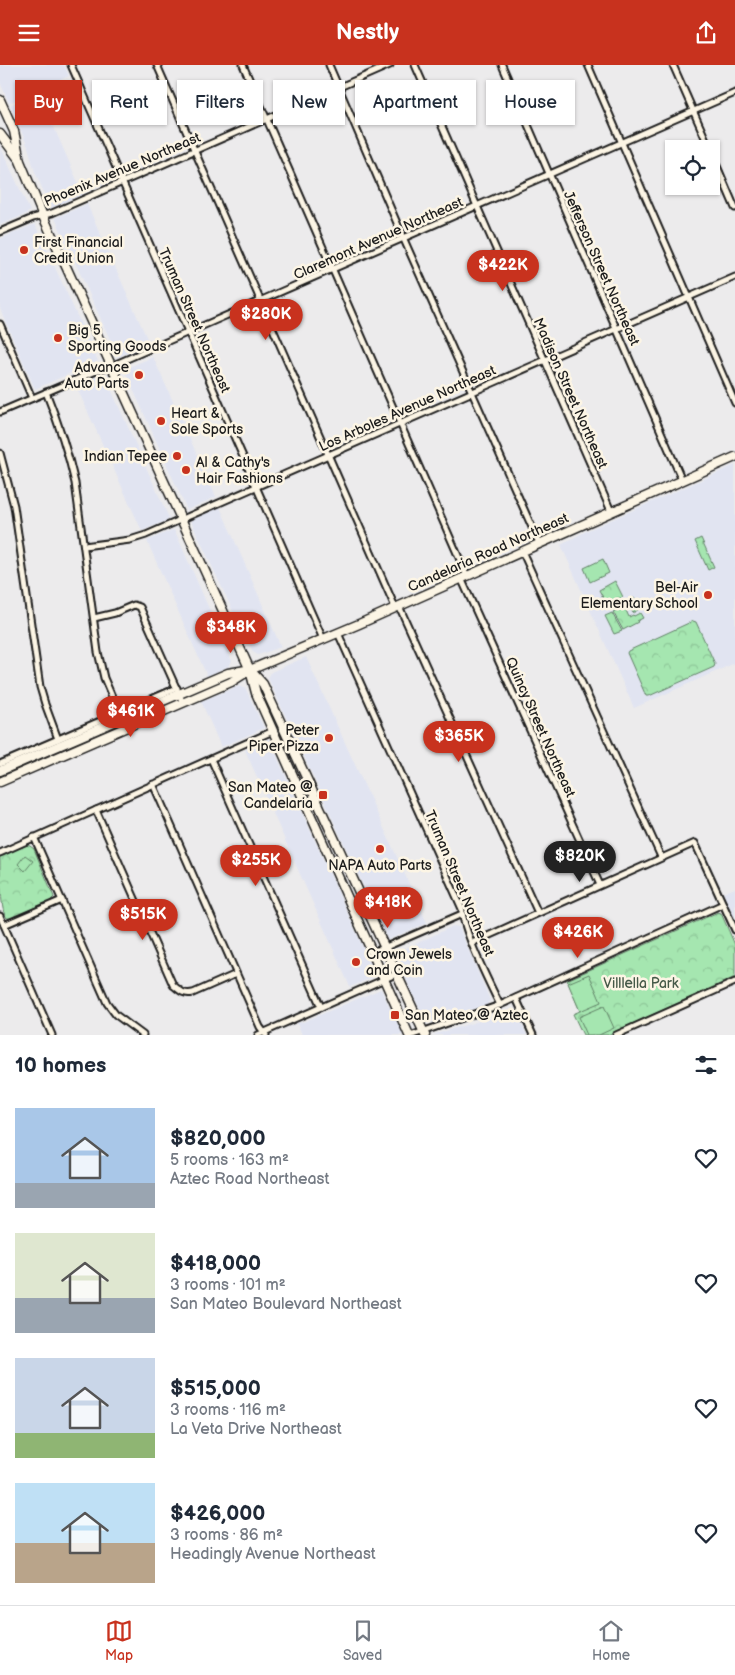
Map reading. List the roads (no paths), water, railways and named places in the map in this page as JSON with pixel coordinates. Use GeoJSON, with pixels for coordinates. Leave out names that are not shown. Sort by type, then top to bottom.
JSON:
{"type":"FeatureCollection","features":[{"type":"Feature","properties":{"kind":"main road"},"geometry":{"type":"LineString","coordinates":[[0,99],[14,131],[20,161],[43,216],[250,670],[256,693],[409,1035]]}},
{"type":"Feature","properties":{"kind":"main road"},"geometry":{"type":"LineString","coordinates":[[0,134],[20,161]]}},
{"type":"Feature","properties":{"kind":"main road","name":"Candelaria Road Northeast"},"geometry":{"type":"LineString","coordinates":[[3,781],[230,682],[250,670],[338,633],[735,457]]}},
{"type":"Feature","properties":{"kind":"main road"},"geometry":{"type":"LineString","coordinates":[[250,670],[263,684],[424,1033]]}},
{"type":"Feature","properties":{"kind":"main road","name":"Candelaria Road Northeast"},"geometry":{"type":"LineString","coordinates":[[0,768],[178,691],[228,673],[250,670]]}},
{"type":"Feature","properties":{"kind":"main road"},"geometry":{"type":"LineString","coordinates":[[273,731],[282,736],[296,766],[309,783]]}},
{"type":"Feature","properties":{"kind":"street","name":"Truman Street Northeast"},"geometry":{"type":"LineString","coordinates":[[71,65],[323,639]]}},
{"type":"Feature","properties":{"kind":"street"},"geometry":{"type":"LineString","coordinates":[[157,65],[327,455],[538,913]]}},
{"type":"Feature","properties":{"kind":"street","name":"Quincy Street Northeast"},"geometry":{"type":"LineString","coordinates":[[243,65],[400,423],[464,577],[600,885]]}},
{"type":"Feature","properties":{"kind":"street"},"geometry":{"type":"LineString","coordinates":[[329,65],[336,80]]}},
{"type":"Feature","properties":{"kind":"street","name":"Phoenix Avenue Northeast"},"geometry":{"type":"LineString","coordinates":[[345,84],[390,65]]}},
{"type":"Feature","properties":{"kind":"street","name":"Madison Street Northeast"},"geometry":{"type":"LineString","coordinates":[[415,65],[611,511]]}},
{"type":"Feature","properties":{"kind":"street","name":"Jefferson Street Northeast"},"geometry":{"type":"LineString","coordinates":[[502,65],[682,480]]}},
{"type":"Feature","properties":{"kind":"street"},"geometry":{"type":"LineString","coordinates":[[588,65],[735,403]]}},
{"type":"Feature","properties":{"kind":"street"},"geometry":{"type":"LineString","coordinates":[[673,65],[706,140]]}},
{"type":"Feature","properties":{"kind":"street","name":"Claremont Avenue Northeast"},"geometry":{"type":"LineString","coordinates":[[0,412],[260,302],[735,93]]}},
{"type":"Feature","properties":{"kind":"street"},"geometry":{"type":"LineString","coordinates":[[345,101],[539,543]]}},
{"type":"Feature","properties":{"kind":"street","name":"Phoenix Avenue Northeast"},"geometry":{"type":"LineString","coordinates":[[0,232],[52,213],[273,116]]}},
{"type":"Feature","properties":{"kind":"street"},"geometry":{"type":"LineString","coordinates":[[720,174],[735,208]]}},
{"type":"Feature","properties":{"kind":"street","name":"Los Arboles Avenue Northeast"},"geometry":{"type":"LineString","coordinates":[[84,546],[138,538],[735,277]]}},
{"type":"Feature","properties":{"kind":"street"},"geometry":{"type":"LineString","coordinates":[[0,324],[32,398]]}},
{"type":"Feature","properties":{"kind":"street"},"geometry":{"type":"LineString","coordinates":[[46,392],[65,441],[70,461],[84,546],[98,652],[102,670],[119,713]]}},
{"type":"Feature","properties":{"kind":"street"},"geometry":{"type":"LineString","coordinates":[[0,453],[14,506],[40,687],[58,739]]}},
{"type":"Feature","properties":{"kind":"street"},"geometry":{"type":"LineString","coordinates":[[522,551],[661,857]]}},
{"type":"Feature","properties":{"kind":"street"},"geometry":{"type":"LineString","coordinates":[[94,618],[115,613],[134,605],[140,607],[183,703]]}},
{"type":"Feature","properties":{"kind":"street","name":"Truman Street Northeast"},"geometry":{"type":"LineString","coordinates":[[338,633],[462,909],[472,943],[500,1005]]}},
{"type":"Feature","properties":{"kind":"street"},"geometry":{"type":"LineString","coordinates":[[3,781],[0,768],[58,739],[178,691]]}},
{"type":"Feature","properties":{"kind":"street"},"geometry":{"type":"LineString","coordinates":[[0,853],[273,731]]}},
{"type":"Feature","properties":{"kind":"street"},"geometry":{"type":"LineString","coordinates":[[210,759],[321,1007]]}},
{"type":"Feature","properties":{"kind":"street"},"geometry":{"type":"LineString","coordinates":[[153,785],[236,974],[265,1034]]}},
{"type":"Feature","properties":{"kind":"street"},"geometry":{"type":"LineString","coordinates":[[96,810],[173,985],[187,994],[193,993],[236,974]]}},
{"type":"Feature","properties":{"kind":"street"},"geometry":{"type":"LineString","coordinates":[[34,837],[107,1003],[116,1015],[143,1035]]}},
{"type":"Feature","properties":{"kind":"street"},"geometry":{"type":"LineString","coordinates":[[472,943],[695,843],[735,930]]}},
{"type":"Feature","properties":{"kind":"street"},"geometry":{"type":"LineString","coordinates":[[4,925],[62,900]]}},
{"type":"Feature","properties":{"kind":"street"},"geometry":{"type":"LineString","coordinates":[[413,1035],[424,1033],[500,1005],[723,904]]}},
{"type":"Feature","properties":{"kind":"street"},"geometry":{"type":"LineString","coordinates":[[372,953],[462,914]]}},
{"type":"Feature","properties":{"kind":"street"},"geometry":{"type":"LineString","coordinates":[[0,916],[52,1035]]}},
{"type":"Feature","properties":{"kind":"street"},"geometry":{"type":"LineString","coordinates":[[258,1035],[265,1034],[321,1007],[396,975]]}},
{"type":"Feature","properties":{"kind":"street"},"geometry":{"type":"LineString","coordinates":[[616,1035],[735,982]]}},
{"type":"Feature","properties":{"kind":"street"},"geometry":{"type":"LineString","coordinates":[[516,998],[532,1035]]}},
{"type":"Feature","properties":{"kind":"place","name":"First Financial Credit Union"},"geometry":{"type":"Point","coordinates":[24,250]}},
{"type":"Feature","properties":{"kind":"place","name":"Big 5 Sporting Goods"},"geometry":{"type":"Point","coordinates":[58,338]}},
{"type":"Feature","properties":{"kind":"place","name":"Advance Auto Parts"},"geometry":{"type":"Point","coordinates":[139,375]}},
{"type":"Feature","properties":{"kind":"place","name":"Heart & Sole Sports"},"geometry":{"type":"Point","coordinates":[161,421]}},
{"type":"Feature","properties":{"kind":"place","name":"Indian Tepee"},"geometry":{"type":"Point","coordinates":[177,456]}},
{"type":"Feature","properties":{"kind":"place","name":"Al & Cathy's Hair Fashions"},"geometry":{"type":"Point","coordinates":[186,470]}},
{"type":"Feature","properties":{"kind":"place","name":"Bel-Air Elementary School"},"geometry":{"type":"Point","coordinates":[708,595]}},
{"type":"Feature","properties":{"kind":"place","name":"Peter Piper Pizza"},"geometry":{"type":"Point","coordinates":[329,738]}},
{"type":"Feature","properties":{"kind":"place","name":"San Mateo @ Candelaria"},"geometry":{"type":"Point","coordinates":[323,795]}},
{"type":"Feature","properties":{"kind":"place","name":"NAPA Auto Parts"},"geometry":{"type":"Point","coordinates":[380,849]}},
{"type":"Feature","properties":{"kind":"place","name":"Crown Jewels and Coin"},"geometry":{"type":"Point","coordinates":[356,962]}},
{"type":"Feature","properties":{"kind":"place","name":"San Mateo @ Aztec"},"geometry":{"type":"Point","coordinates":[395,1015]}},
{"type":"Feature","properties":{"kind":"park label","name":"Villlella Park"},"geometry":{"type":"Point","coordinates":[641,983]}}]}
